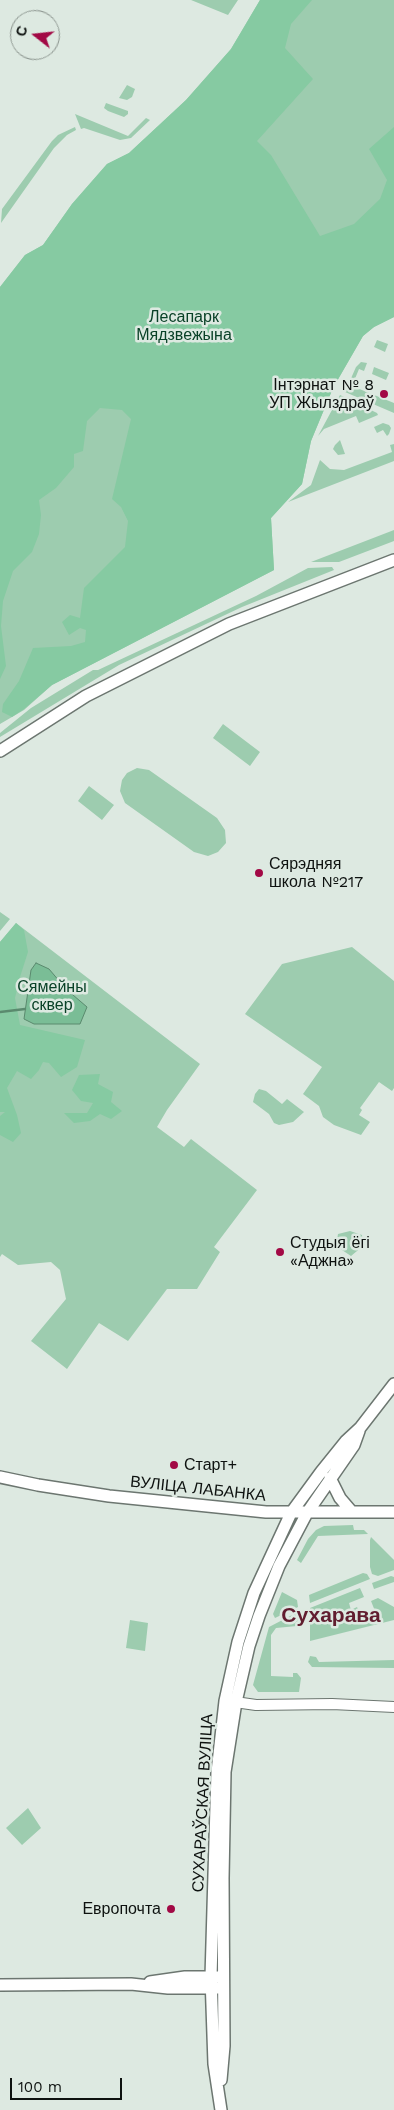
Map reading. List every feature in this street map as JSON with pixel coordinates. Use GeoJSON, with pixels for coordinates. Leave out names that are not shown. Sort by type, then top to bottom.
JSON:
{"type":"FeatureCollection","features":[{"type":"Feature","properties":{"kind":"main road"},"geometry":{"type":"LineString","coordinates":[[0,751],[86,696],[229,624],[394,560]]}},
{"type":"Feature","properties":{"kind":"main road","name":"СУХАРАЎСКАЯ ВУЛІЦА"},"geometry":{"type":"LineString","coordinates":[[221,2110],[214,2064],[211,1983],[217,1772],[230,1701],[238,1642],[247,1612],[291,1512],[341,1447],[360,1428],[394,1384]]}},
{"type":"Feature","properties":{"kind":"main road","name":"СУХАРАЎСКАЯ ВУЛІЦА"},"geometry":{"type":"LineString","coordinates":[[219,2096],[224,2046],[225,1772],[230,1701],[258,1616],[280,1566],[307,1512],[354,1446],[360,1428]]}},
{"type":"Feature","properties":{"kind":"main road","name":"ВУЛІЦА ЛАБАНКА"},"geometry":{"type":"LineString","coordinates":[[0,1477],[38,1485],[118,1497],[266,1512],[394,1512]]}},
{"type":"Feature","properties":{"kind":"main road"},"geometry":{"type":"LineString","coordinates":[[330,1478],[340,1498],[352,1512]]}},
{"type":"Feature","properties":{"kind":"main road"},"geometry":{"type":"LineString","coordinates":[[266,1512],[276,1521],[280,1531],[279,1539]]}},
{"type":"Feature","properties":{"kind":"main road"},"geometry":{"type":"LineString","coordinates":[[0,1985],[131,1984],[185,1977],[211,1983],[224,1982]]}},
{"type":"Feature","properties":{"kind":"street"},"geometry":{"type":"LineString","coordinates":[[230,1701],[256,1705],[332,1704],[394,1707]]}},
{"type":"Feature","properties":{"kind":"green space"},"geometry":{"type":"Polygon","coordinates":[[[191,0],[238,0],[228,15],[191,0]]]}},
{"type":"Feature","properties":{"kind":"green space","name":"Лесапарк Мядзвежына"},"geometry":{"type":"Polygon","coordinates":[[[260,0],[394,0],[394,317],[374,327],[363,336],[333,388],[311,441],[302,484],[271,518],[274,570],[52,685],[24,710],[0,724],[0,435],[16,421],[0,287],[25,255],[43,245],[72,204],[107,164],[129,153],[186,100],[231,49],[260,0]]]}},
{"type":"Feature","properties":{"kind":"green space","name":"Лесапарк Мядзвежына"},"geometry":{"type":"Polygon","coordinates":[[[260,0],[312,0],[291,24],[285,48],[313,79],[257,141],[271,155],[320,236],[354,224],[380,199],[387,180],[369,149],[394,127],[394,317],[374,327],[363,336],[333,388],[311,441],[302,484],[271,518],[274,570],[52,685],[12,717],[2,712],[3,704],[19,681],[33,648],[71,646],[85,642],[86,630],[80,628],[69,635],[62,622],[70,615],[80,618],[84,588],[125,547],[128,521],[121,507],[112,499],[131,419],[122,410],[100,408],[87,421],[83,451],[74,454],[74,467],[56,488],[39,500],[41,515],[39,534],[32,552],[13,571],[3,601],[1,626],[6,666],[0,679],[0,287],[25,255],[43,245],[72,204],[107,164],[129,153],[186,100],[231,49],[260,0]]]}},
{"type":"Feature","properties":{"kind":"green space"},"geometry":{"type":"Polygon","coordinates":[[[127,85],[135,89],[132,97],[127,100],[119,98],[127,85]]]}},
{"type":"Feature","properties":{"kind":"green space"},"geometry":{"type":"Polygon","coordinates":[[[106,103],[128,111],[128,114],[124,117],[108,111],[104,108],[106,103]]]}},
{"type":"Feature","properties":{"kind":"green space"},"geometry":{"type":"Polygon","coordinates":[[[75,114],[128,136],[146,118],[150,120],[131,138],[120,140],[84,128],[81,129],[75,114]]]}},
{"type":"Feature","properties":{"kind":"green space"},"geometry":{"type":"Polygon","coordinates":[[[75,127],[76,130],[67,135],[54,148],[1,223],[2,209],[52,141],[58,135],[75,127]]]}},
{"type":"Feature","properties":{"kind":"green space"},"geometry":{"type":"Polygon","coordinates":[[[377,340],[388,344],[385,352],[374,347],[377,340]]]}},
{"type":"Feature","properties":{"kind":"green space"},"geometry":{"type":"Polygon","coordinates":[[[361,362],[367,363],[364,371],[359,369],[352,386],[394,403],[394,413],[345,392],[356,367],[361,362]]]}},
{"type":"Feature","properties":{"kind":"green space"},"geometry":{"type":"Polygon","coordinates":[[[374,367],[389,373],[386,380],[372,374],[374,367]]]}},
{"type":"Feature","properties":{"kind":"green space"},"geometry":{"type":"Polygon","coordinates":[[[340,395],[378,415],[359,423],[356,416],[324,429],[318,436],[340,395]]]}},
{"type":"Feature","properties":{"kind":"green space"},"geometry":{"type":"Polygon","coordinates":[[[383,423],[391,428],[387,436],[383,430],[377,433],[374,427],[383,423]]]}},
{"type":"Feature","properties":{"kind":"green space"},"geometry":{"type":"Polygon","coordinates":[[[340,440],[345,454],[338,455],[333,449],[340,440]]]}},
{"type":"Feature","properties":{"kind":"green space"},"geometry":{"type":"Polygon","coordinates":[[[394,444],[394,461],[288,502],[311,485],[320,460],[330,469],[344,470],[392,452],[390,445],[394,444]]]}},
{"type":"Feature","properties":{"kind":"green space"},"geometry":{"type":"Polygon","coordinates":[[[394,530],[394,541],[339,562],[311,562],[394,530]]]}},
{"type":"Feature","properties":{"kind":"green space"},"geometry":{"type":"Polygon","coordinates":[[[332,567],[334,570],[242,607],[119,665],[0,737],[0,733],[31,708],[93,670],[98,670],[256,596],[308,568],[332,567]]]}},
{"type":"Feature","properties":{"kind":"green space"},"geometry":{"type":"Polygon","coordinates":[[[223,724],[260,752],[250,766],[213,738],[223,724]]]}},
{"type":"Feature","properties":{"kind":"green space"},"geometry":{"type":"Polygon","coordinates":[[[137,768],[149,770],[217,818],[225,830],[226,843],[218,852],[208,856],[194,852],[125,803],[120,791],[122,780],[127,773],[137,768]]]}},
{"type":"Feature","properties":{"kind":"green space"},"geometry":{"type":"Polygon","coordinates":[[[89,786],[114,805],[102,820],[78,801],[89,786]]]}},
{"type":"Feature","properties":{"kind":"green space"},"geometry":{"type":"Polygon","coordinates":[[[0,912],[10,919],[0,931],[0,912]]]}},
{"type":"Feature","properties":{"kind":"green space","name":"Сямейны сквер"},"geometry":{"type":"Polygon","coordinates":[[[16,923],[200,1064],[157,1127],[184,1147],[191,1139],[257,1190],[214,1247],[220,1252],[197,1289],[167,1289],[128,1341],[99,1323],[67,1369],[31,1341],[66,1299],[60,1270],[51,1262],[18,1265],[2,1254],[0,1257],[0,942],[16,923]]]}},
{"type":"Feature","properties":{"kind":"green space"},"geometry":{"type":"Polygon","coordinates":[[[16,923],[24,930],[28,952],[15,998],[20,1025],[85,1040],[77,1067],[61,1077],[49,1063],[43,1062],[31,1079],[17,1071],[7,1088],[17,1115],[21,1133],[13,1142],[0,1135],[0,1116],[5,1112],[0,1112],[0,942],[16,923]]]}},
{"type":"Feature","properties":{"kind":"green space"},"geometry":{"type":"Polygon","coordinates":[[[352,947],[394,981],[394,1088],[392,1091],[379,1082],[360,1108],[362,1110],[359,1115],[370,1122],[361,1135],[334,1125],[323,1117],[319,1106],[303,1094],[322,1067],[245,1014],[282,964],[352,947]]]}},
{"type":"Feature","properties":{"kind":"green space"},"geometry":{"type":"Polygon","coordinates":[[[100,1074],[98,1084],[113,1092],[111,1102],[122,1111],[111,1119],[100,1114],[90,1121],[74,1123],[64,1113],[87,1113],[93,1103],[81,1101],[72,1090],[79,1075],[100,1074]]]}},
{"type":"Feature","properties":{"kind":"green space"},"geometry":{"type":"Polygon","coordinates":[[[259,1089],[266,1091],[282,1104],[287,1099],[304,1112],[293,1122],[279,1125],[274,1123],[269,1114],[253,1102],[255,1094],[259,1089]]]}},
{"type":"Feature","properties":{"kind":"green space"},"geometry":{"type":"Polygon","coordinates":[[[350,1231],[362,1235],[363,1246],[351,1256],[336,1246],[338,1234],[350,1231]]]}},
{"type":"Feature","properties":{"kind":"green space"},"geometry":{"type":"Polygon","coordinates":[[[353,1525],[354,1530],[364,1530],[368,1534],[318,1536],[301,1563],[297,1560],[308,1539],[316,1530],[324,1526],[353,1525]]]}},
{"type":"Feature","properties":{"kind":"green space"},"geometry":{"type":"Polygon","coordinates":[[[371,1537],[394,1560],[394,1570],[378,1576],[372,1574],[370,1567],[371,1537]]]}},
{"type":"Feature","properties":{"kind":"green space"},"geometry":{"type":"Polygon","coordinates":[[[363,1573],[367,1574],[370,1579],[310,1603],[309,1595],[363,1573]]]}},
{"type":"Feature","properties":{"kind":"green space"},"geometry":{"type":"Polygon","coordinates":[[[391,1576],[394,1577],[394,1582],[374,1589],[372,1583],[391,1576]]]}},
{"type":"Feature","properties":{"kind":"green space"},"geometry":{"type":"Polygon","coordinates":[[[360,1588],[364,1597],[349,1603],[351,1610],[357,1607],[362,1617],[375,1611],[371,1601],[378,1598],[394,1607],[394,1620],[310,1641],[310,1608],[360,1588]]]}},
{"type":"Feature","properties":{"kind":"green space"},"geometry":{"type":"Polygon","coordinates":[[[282,1592],[297,1600],[298,1607],[275,1618],[273,1614],[282,1592]]]}},
{"type":"Feature","properties":{"kind":"green space"},"geometry":{"type":"Polygon","coordinates":[[[296,1613],[298,1614],[297,1626],[276,1628],[271,1635],[271,1676],[293,1677],[293,1673],[297,1673],[301,1678],[299,1692],[258,1692],[253,1685],[269,1627],[296,1613]]]}},
{"type":"Feature","properties":{"kind":"green space"},"geometry":{"type":"Polygon","coordinates":[[[130,1620],[148,1623],[145,1651],[126,1648],[130,1620]]]}},
{"type":"Feature","properties":{"kind":"green space"},"geometry":{"type":"Polygon","coordinates":[[[310,1656],[316,1657],[319,1662],[394,1660],[394,1668],[312,1667],[308,1662],[310,1656]]]}},
{"type":"Feature","properties":{"kind":"green space"},"geometry":{"type":"Polygon","coordinates":[[[28,1808],[41,1828],[22,1845],[6,1828],[28,1808]]]}},
{"type":"Feature","properties":{"kind":"shaded area"},"geometry":{"type":"Polygon","coordinates":[[[36,963],[49,969],[66,989],[87,1007],[80,1024],[34,1024],[24,1019],[31,970],[36,963]]]}},
{"type":"Feature","properties":{"kind":"waterway"},"geometry":{"type":"LineString","coordinates":[[0,1012],[25,1009]]}},
{"type":"Feature","properties":{"kind":"place","name":"Інтэрнат № 8 УП Жылздраў"},"geometry":{"type":"Point","coordinates":[384,394]}},
{"type":"Feature","properties":{"kind":"place","name":"Сярэдняя школа №217"},"geometry":{"type":"Point","coordinates":[259,873]}},
{"type":"Feature","properties":{"kind":"place","name":"Студыя ёгі «Аджна»"},"geometry":{"type":"Point","coordinates":[280,1252]}},
{"type":"Feature","properties":{"kind":"place","name":"Старт+"},"geometry":{"type":"Point","coordinates":[174,1465]}},
{"type":"Feature","properties":{"kind":"place","name":"Европочта"},"geometry":{"type":"Point","coordinates":[171,1909]}},
{"type":"Feature","properties":{"kind":"district","name":"Сухарава"},"geometry":{"type":"Point","coordinates":[331,1616]}}]}
